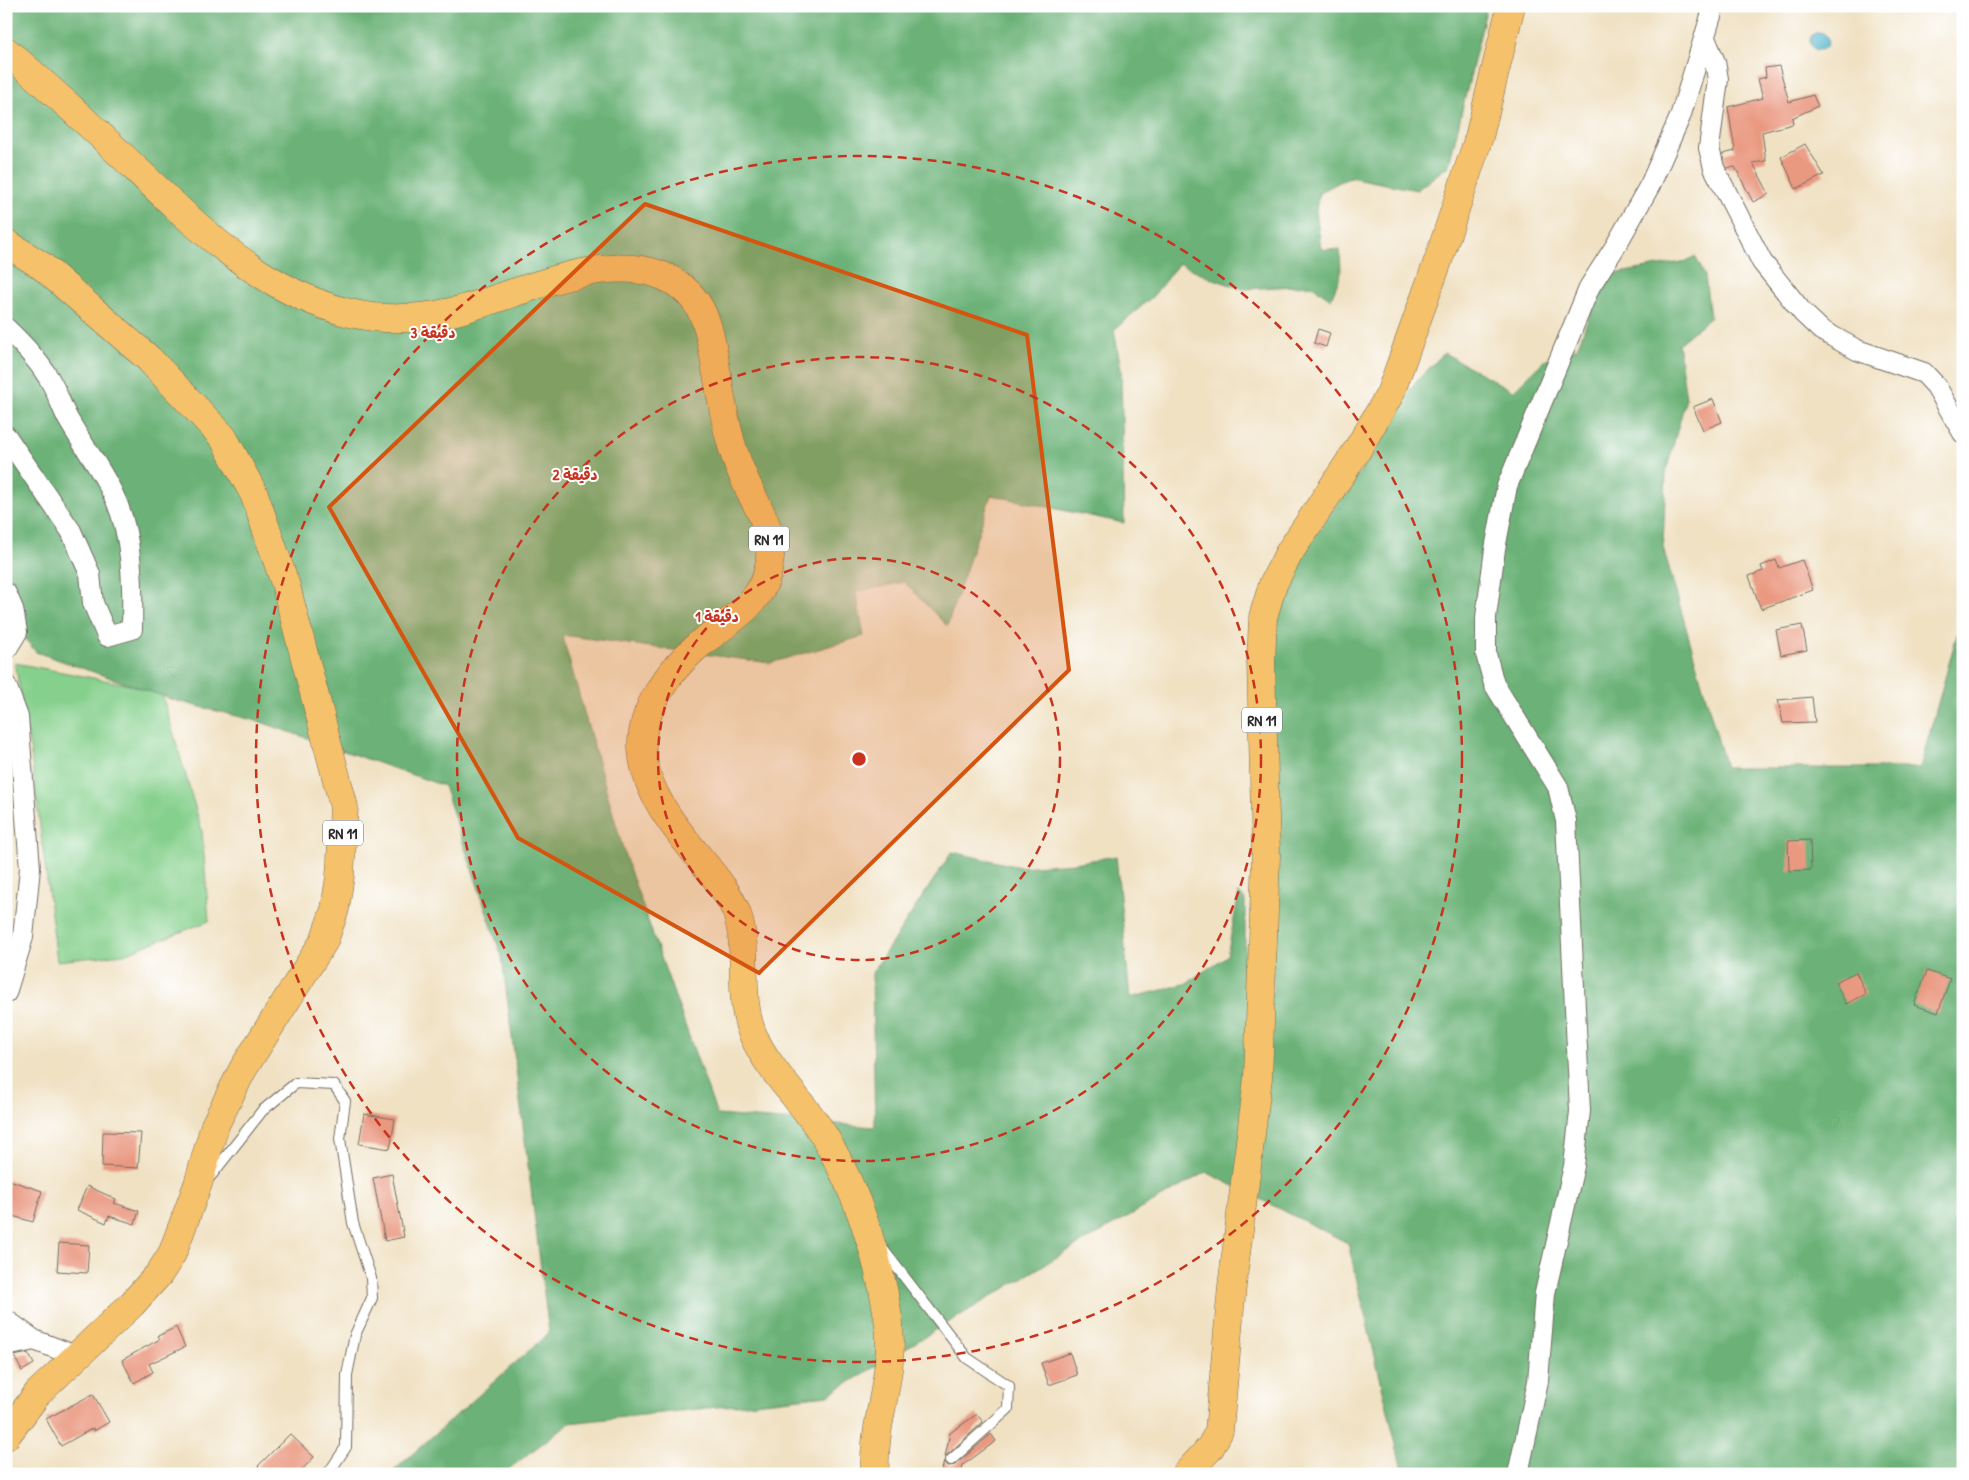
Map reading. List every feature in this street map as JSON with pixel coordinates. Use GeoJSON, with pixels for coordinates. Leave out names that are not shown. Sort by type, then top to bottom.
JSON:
{"type":"FeatureCollection","features":[{"type":"Feature","properties":{"kind":"main road","name":"RN 11"},"geometry":{"type":"LineString","coordinates":[[1186,1474],[1210,1448],[1219,1431],[1232,1286],[1258,1078],[1266,855],[1260,662],[1263,616],[1273,584],[1290,552],[1356,452],[1390,394],[1438,261],[1479,137],[1511,6]]}},
{"type":"Feature","properties":{"kind":"main road","name":"RN 11"},"geometry":{"type":"LineString","coordinates":[[6,51],[57,94],[175,207],[244,263],[286,288],[344,312],[403,319],[430,316],[452,312],[496,299],[526,287],[592,272],[641,269],[661,276],[684,288],[701,309],[711,334],[715,365],[731,444],[744,480],[769,534],[770,561],[765,583],[752,601],[694,649],[674,670],[656,694],[645,722],[641,745],[651,787],[665,812],[725,890],[735,910],[742,935],[743,995],[750,1028],[772,1070],[824,1136],[850,1187],[864,1223],[889,1320],[890,1340],[887,1385],[873,1449],[875,1474]]}},
{"type":"Feature","properties":{"kind":"main road","name":"RN 11"},"geometry":{"type":"LineString","coordinates":[[6,243],[42,266],[149,359],[223,437],[254,494],[286,586],[344,807],[340,876],[335,909],[324,941],[243,1069],[215,1125],[192,1200],[172,1254],[159,1274],[132,1304],[38,1393],[6,1436]]}},
{"type":"Feature","properties":{"kind":"street"},"geometry":{"type":"LineString","coordinates":[[1518,1474],[1538,1381],[1545,1293],[1574,1166],[1580,1111],[1566,821],[1558,787],[1494,684],[1486,654],[1486,617],[1495,549],[1507,486],[1590,286],[1615,247],[1650,185],[1680,117],[1714,6]]}},
{"type":"Feature","properties":{"kind":"street"},"geometry":{"type":"LineString","coordinates":[[1705,38],[1715,62],[1718,80],[1709,148],[1714,168],[1762,262],[1802,313],[1821,330],[1857,350],[1924,373],[1936,386],[1963,432]]}},
{"type":"Feature","properties":{"kind":"street"},"geometry":{"type":"LineString","coordinates":[[6,328],[24,345],[51,382],[68,419],[93,455],[114,496],[127,539],[132,601],[132,629],[107,636],[92,603],[90,574],[71,531],[6,436]]}},
{"type":"Feature","properties":{"kind":"street"},"geometry":{"type":"LineString","coordinates":[[6,593],[13,609],[17,632],[6,650]]}},
{"type":"Feature","properties":{"kind":"street"},"geometry":{"type":"LineString","coordinates":[[6,685],[18,718],[30,868],[23,937],[6,993]]}},
{"type":"Feature","properties":{"kind":"street"},"geometry":{"type":"LineString","coordinates":[[6,1320],[34,1340],[76,1356]]}},
{"type":"Feature","properties":{"kind":"street"},"geometry":{"type":"LineString","coordinates":[[6,1346],[34,1340]]}},
{"type":"Feature","properties":{"kind":"lane"},"geometry":{"type":"LineString","coordinates":[[192,1200],[262,1111],[296,1083],[334,1084],[345,1101],[340,1139],[353,1223],[371,1278],[372,1298],[356,1335],[348,1375],[346,1447],[328,1474]]}},
{"type":"Feature","properties":{"kind":"lane"},"geometry":{"type":"LineString","coordinates":[[864,1223],[967,1358],[1010,1386],[1008,1409],[951,1460]]}},
{"type":"Feature","properties":{"kind":"highlighted area"},"geometry":{"type":"Polygon","coordinates":[[[645,204],[1027,335],[1069,670],[759,973],[518,838],[329,507],[645,204]]]}},
{"type":"Feature","properties":{"kind":"green space"},"geometry":{"type":"Polygon","coordinates":[[[6,6],[1487,6],[1449,165],[1417,190],[1349,177],[1319,193],[1316,210],[1321,249],[1340,250],[1341,274],[1331,299],[1311,285],[1243,289],[1210,278],[1179,263],[1153,296],[1114,330],[1121,369],[1124,523],[991,495],[947,626],[904,582],[856,592],[864,636],[770,663],[562,635],[626,859],[717,1115],[875,1127],[872,973],[952,852],[1020,867],[1075,863],[1116,856],[1130,998],[1185,984],[1227,956],[1239,893],[1245,900],[1245,981],[1273,994],[1271,675],[1278,609],[1312,539],[1388,432],[1412,386],[1444,353],[1513,391],[1546,359],[1577,348],[1608,275],[1687,261],[1695,256],[1705,276],[1710,318],[1678,344],[1686,398],[1666,472],[1663,547],[1726,768],[1920,768],[1963,613],[1963,1474],[1403,1474],[1348,1243],[1206,1172],[1057,1257],[828,1395],[569,1423],[502,1474],[390,1474],[549,1333],[502,957],[444,786],[261,722],[177,701],[36,652],[6,616],[6,6]]]}},
{"type":"Feature","properties":{"kind":"green space"},"geometry":{"type":"Polygon","coordinates":[[[15,663],[161,691],[202,831],[209,921],[124,954],[57,961],[30,748],[15,663]]]}},
{"type":"Feature","properties":{"kind":"water"},"geometry":{"type":"Polygon","coordinates":[[[1819,32],[1825,35],[1828,41],[1825,47],[1819,50],[1813,47],[1810,41],[1813,35],[1819,32]]]}},
{"type":"Feature","properties":{"kind":"building"},"geometry":{"type":"Polygon","coordinates":[[[1779,66],[1789,102],[1813,95],[1818,106],[1792,118],[1793,124],[1762,132],[1766,161],[1753,163],[1769,194],[1753,202],[1735,167],[1727,168],[1725,164],[1723,154],[1735,151],[1728,107],[1763,98],[1758,79],[1766,77],[1765,68],[1779,66]]]}},
{"type":"Feature","properties":{"kind":"building"},"geometry":{"type":"Polygon","coordinates":[[[1805,144],[1824,175],[1796,189],[1781,157],[1805,144]]]}},
{"type":"Feature","properties":{"kind":"building"},"geometry":{"type":"Polygon","coordinates":[[[1318,329],[1330,333],[1326,347],[1314,343],[1318,329]]]}},
{"type":"Feature","properties":{"kind":"building"},"geometry":{"type":"Polygon","coordinates":[[[1713,399],[1722,422],[1703,430],[1693,407],[1713,399]]]}},
{"type":"Feature","properties":{"kind":"building"},"geometry":{"type":"Polygon","coordinates":[[[1776,560],[1779,568],[1802,560],[1813,590],[1761,609],[1749,576],[1763,571],[1761,566],[1776,560]]]}},
{"type":"Feature","properties":{"kind":"building"},"geometry":{"type":"Polygon","coordinates":[[[1802,625],[1807,650],[1781,655],[1776,630],[1802,625]]]}},
{"type":"Feature","properties":{"kind":"building"},"geometry":{"type":"Polygon","coordinates":[[[1812,697],[1815,722],[1783,723],[1778,700],[1812,697]]]}},
{"type":"Feature","properties":{"kind":"building"},"geometry":{"type":"Polygon","coordinates":[[[1810,840],[1811,870],[1789,871],[1788,841],[1810,840]]]}},
{"type":"Feature","properties":{"kind":"building"},"geometry":{"type":"Polygon","coordinates":[[[1927,971],[1950,979],[1938,1013],[1914,1005],[1927,971]]]}},
{"type":"Feature","properties":{"kind":"building"},"geometry":{"type":"Polygon","coordinates":[[[1856,972],[1866,994],[1846,1004],[1835,982],[1856,972]]]}},
{"type":"Feature","properties":{"kind":"building"},"geometry":{"type":"Polygon","coordinates":[[[364,1114],[395,1119],[390,1149],[359,1144],[364,1114]]]}},
{"type":"Feature","properties":{"kind":"building"},"geometry":{"type":"Polygon","coordinates":[[[103,1132],[141,1133],[138,1168],[102,1166],[103,1132]]]}},
{"type":"Feature","properties":{"kind":"building"},"geometry":{"type":"Polygon","coordinates":[[[392,1174],[404,1237],[385,1241],[373,1178],[392,1174]]]}},
{"type":"Feature","properties":{"kind":"building"},"geometry":{"type":"Polygon","coordinates":[[[9,1180],[42,1191],[33,1222],[6,1214],[6,1189],[9,1180]]]}},
{"type":"Feature","properties":{"kind":"building"},"geometry":{"type":"Polygon","coordinates":[[[87,1186],[116,1199],[114,1203],[139,1211],[135,1224],[109,1216],[106,1223],[77,1210],[87,1186]]]}},
{"type":"Feature","properties":{"kind":"building"},"geometry":{"type":"Polygon","coordinates":[[[59,1243],[89,1245],[87,1273],[57,1271],[59,1243]]]}},
{"type":"Feature","properties":{"kind":"building"},"geometry":{"type":"Polygon","coordinates":[[[176,1327],[185,1347],[149,1364],[153,1372],[134,1383],[122,1360],[160,1339],[158,1336],[176,1327]]]}},
{"type":"Feature","properties":{"kind":"building"},"geometry":{"type":"Polygon","coordinates":[[[28,1353],[34,1364],[22,1371],[14,1356],[28,1353]]]}},
{"type":"Feature","properties":{"kind":"building"},"geometry":{"type":"Polygon","coordinates":[[[1070,1353],[1077,1375],[1049,1385],[1041,1363],[1070,1353]]]}},
{"type":"Feature","properties":{"kind":"building"},"geometry":{"type":"Polygon","coordinates":[[[93,1394],[109,1422],[94,1431],[93,1428],[61,1446],[46,1419],[93,1394]]]}},
{"type":"Feature","properties":{"kind":"building"},"geometry":{"type":"Polygon","coordinates":[[[977,1414],[983,1422],[945,1457],[950,1433],[977,1414]]]}},
{"type":"Feature","properties":{"kind":"building"},"geometry":{"type":"Polygon","coordinates":[[[290,1434],[314,1457],[298,1474],[265,1474],[258,1466],[290,1434]]]}},
{"type":"Feature","properties":{"kind":"building"},"geometry":{"type":"Polygon","coordinates":[[[991,1434],[996,1441],[963,1465],[961,1474],[941,1474],[944,1461],[948,1466],[955,1465],[991,1434]]]}}]}
